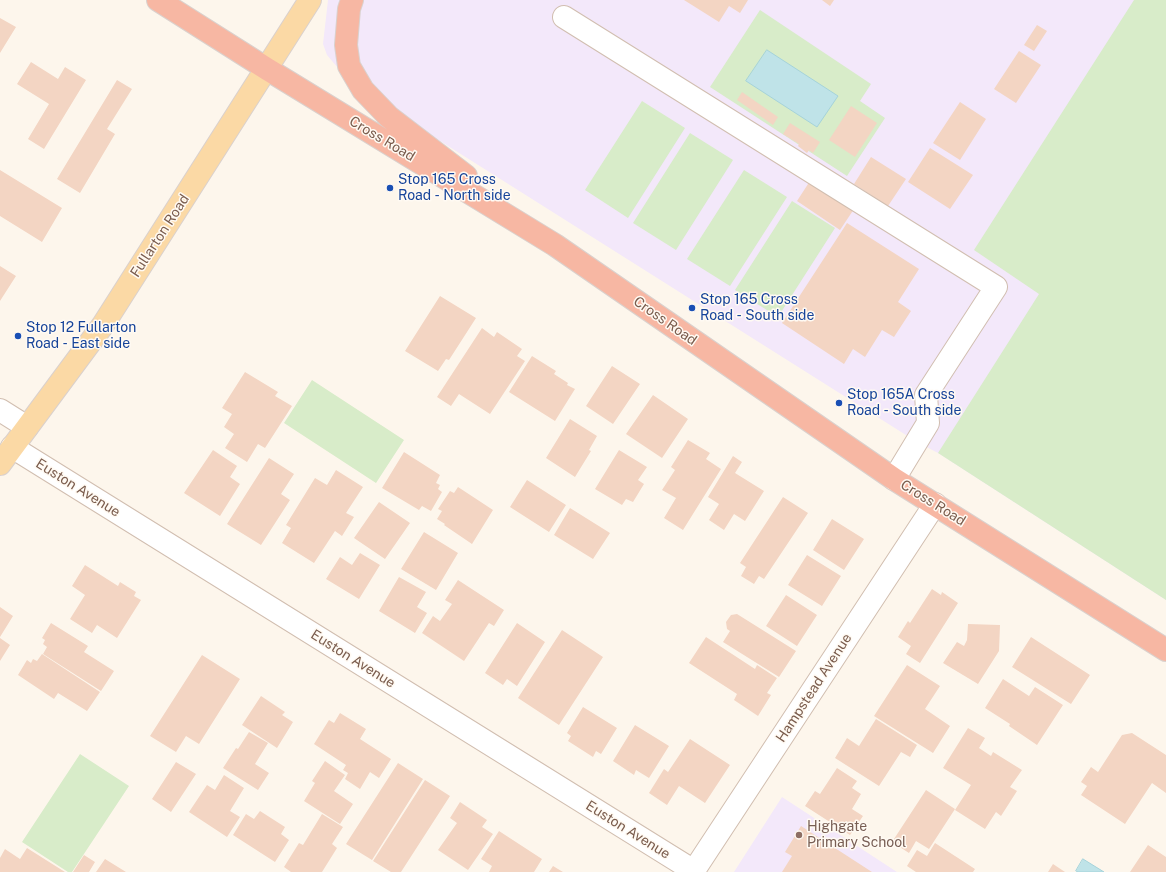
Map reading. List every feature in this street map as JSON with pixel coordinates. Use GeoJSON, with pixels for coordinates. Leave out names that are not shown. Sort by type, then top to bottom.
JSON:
{"type":"FeatureCollection","features":[{"type":"Feature","properties":{"kind":"highway","name":"Cross Road"},"geometry":{"type":"LineString","coordinates":[[158,0],[267,69],[555,245],[894,478],[1166,650]]}},
{"type":"Feature","properties":{"kind":"highway"},"geometry":{"type":"LineString","coordinates":[[352,0],[349,8],[346,45],[349,66],[363,90],[389,117],[555,245]]}},
{"type":"Feature","properties":{"kind":"main road","name":"Fullarton Road"},"geometry":{"type":"LineString","coordinates":[[6,455],[104,325],[310,0]]}},
{"type":"Feature","properties":{"kind":"street"},"geometry":{"type":"LineString","coordinates":[[564,17],[996,287],[926,395],[928,423],[894,478]]}},
{"type":"Feature","properties":{"kind":"street"},"geometry":{"type":"LineString","coordinates":[[0,410],[27,427]]}},
{"type":"Feature","properties":{"kind":"street","name":"Euston Avenue"},"geometry":{"type":"LineString","coordinates":[[6,455],[693,871]]}},
{"type":"Feature","properties":{"kind":"street","name":"Hampstead Avenue"},"geometry":{"type":"LineString","coordinates":[[693,871],[935,504]]}},
{"type":"Feature","properties":{"kind":"shaded area"},"geometry":{"type":"Polygon","coordinates":[[[328,0],[1166,0],[1166,600],[938,453],[917,442],[353,86],[327,55],[323,44],[328,0]]]}},
{"type":"Feature","properties":{"kind":"shaded area","name":"Highgate Primary School"},"geometry":{"type":"Polygon","coordinates":[[[782,797],[897,872],[734,872],[782,797]]]}},
{"type":"Feature","properties":{"kind":"green space"},"geometry":{"type":"Polygon","coordinates":[[[1134,0],[1166,0],[1166,600],[938,453],[1039,294],[974,250],[1134,0]]]}},
{"type":"Feature","properties":{"kind":"green space"},"geometry":{"type":"Polygon","coordinates":[[[760,10],[871,84],[860,101],[885,118],[847,176],[710,87],[760,10]]]}},
{"type":"Feature","properties":{"kind":"green space"},"geometry":{"type":"Polygon","coordinates":[[[642,101],[685,128],[628,218],[585,190],[642,101]]]}},
{"type":"Feature","properties":{"kind":"green space"},"geometry":{"type":"Polygon","coordinates":[[[690,133],[733,160],[676,250],[633,223],[690,133]]]}},
{"type":"Feature","properties":{"kind":"green space"},"geometry":{"type":"Polygon","coordinates":[[[744,170],[787,197],[730,286],[687,259],[744,170]]]}},
{"type":"Feature","properties":{"kind":"green space"},"geometry":{"type":"Polygon","coordinates":[[[792,201],[835,228],[778,317],[735,290],[792,201]]]}},
{"type":"Feature","properties":{"kind":"green space"},"geometry":{"type":"Polygon","coordinates":[[[312,380],[404,440],[376,483],[284,423],[312,380]]]}},
{"type":"Feature","properties":{"kind":"green space"},"geometry":{"type":"Polygon","coordinates":[[[80,754],[129,786],[72,872],[68,872],[22,842],[80,754]]]}},
{"type":"Feature","properties":{"kind":"water"},"geometry":{"type":"Polygon","coordinates":[[[767,50],[838,96],[817,127],[746,81],[767,50]]]}},
{"type":"Feature","properties":{"kind":"water"},"geometry":{"type":"Polygon","coordinates":[[[1083,859],[1104,872],[1076,871],[1083,859]]]}},
{"type":"Feature","properties":{"kind":"building"},"geometry":{"type":"Polygon","coordinates":[[[684,0],[748,0],[740,13],[729,6],[719,22],[684,0]]]}},
{"type":"Feature","properties":{"kind":"building"},"geometry":{"type":"Polygon","coordinates":[[[822,0],[834,0],[830,6],[822,0]]]}},
{"type":"Feature","properties":{"kind":"building"},"geometry":{"type":"Polygon","coordinates":[[[0,18],[16,27],[0,53],[0,18]]]}},
{"type":"Feature","properties":{"kind":"building"},"geometry":{"type":"Polygon","coordinates":[[[1037,25],[1047,31],[1034,51],[1024,45],[1037,25]]]}},
{"type":"Feature","properties":{"kind":"building"},"geometry":{"type":"Polygon","coordinates":[[[1019,51],[1041,65],[1016,103],[994,89],[1019,51]]]}},
{"type":"Feature","properties":{"kind":"building"},"geometry":{"type":"Polygon","coordinates":[[[31,62],[58,79],[65,67],[86,80],[44,149],[28,139],[49,104],[17,84],[31,62]]]}},
{"type":"Feature","properties":{"kind":"building"},"geometry":{"type":"Polygon","coordinates":[[[117,80],[132,89],[107,129],[115,134],[80,193],[57,179],[117,80]]]}},
{"type":"Feature","properties":{"kind":"building"},"geometry":{"type":"Polygon","coordinates":[[[742,92],[778,117],[773,125],[737,100],[742,92]]]}},
{"type":"Feature","properties":{"kind":"building"},"geometry":{"type":"Polygon","coordinates":[[[960,102],[986,119],[960,160],[933,143],[960,102]]]}},
{"type":"Feature","properties":{"kind":"building"},"geometry":{"type":"Polygon","coordinates":[[[851,106],[877,123],[855,157],[829,140],[851,106]]]}},
{"type":"Feature","properties":{"kind":"building"},"geometry":{"type":"Polygon","coordinates":[[[790,123],[820,142],[813,153],[809,150],[807,153],[798,146],[799,144],[783,134],[790,123]]]}},
{"type":"Feature","properties":{"kind":"building"},"geometry":{"type":"Polygon","coordinates":[[[930,148],[973,175],[950,209],[908,182],[930,148]]]}},
{"type":"Feature","properties":{"kind":"building"},"geometry":{"type":"Polygon","coordinates":[[[871,157],[906,179],[888,206],[854,184],[871,157]]]}},
{"type":"Feature","properties":{"kind":"building"},"geometry":{"type":"Polygon","coordinates":[[[0,170],[62,208],[42,242],[0,216],[0,170]]]}},
{"type":"Feature","properties":{"kind":"building"},"geometry":{"type":"Polygon","coordinates":[[[810,181],[854,209],[840,230],[797,201],[810,181]]]}},
{"type":"Feature","properties":{"kind":"building"},"geometry":{"type":"Polygon","coordinates":[[[847,223],[919,269],[898,302],[911,311],[894,337],[882,330],[865,357],[853,349],[844,364],[782,323],[847,223]]]}},
{"type":"Feature","properties":{"kind":"building"},"geometry":{"type":"Polygon","coordinates":[[[0,266],[16,276],[0,301],[0,266]]]}},
{"type":"Feature","properties":{"kind":"building"},"geometry":{"type":"Polygon","coordinates":[[[440,296],[476,318],[449,360],[446,359],[438,371],[405,351],[440,296]]]}},
{"type":"Feature","properties":{"kind":"building"},"geometry":{"type":"Polygon","coordinates":[[[482,328],[494,337],[497,332],[522,349],[517,356],[525,361],[490,414],[459,394],[451,406],[437,397],[482,328]]]}},
{"type":"Feature","properties":{"kind":"building"},"geometry":{"type":"Polygon","coordinates":[[[532,356],[556,371],[554,374],[568,383],[567,385],[575,389],[555,421],[509,392],[532,356]]]}},
{"type":"Feature","properties":{"kind":"building"},"geometry":{"type":"Polygon","coordinates":[[[612,366],[640,384],[613,424],[586,406],[612,366]]]}},
{"type":"Feature","properties":{"kind":"building"},"geometry":{"type":"Polygon","coordinates":[[[245,372],[278,392],[275,396],[292,406],[265,448],[258,444],[247,462],[225,448],[234,434],[224,427],[232,414],[222,408],[245,372]]]}},
{"type":"Feature","properties":{"kind":"building"},"geometry":{"type":"Polygon","coordinates":[[[653,395],[688,419],[662,458],[626,434],[653,395]]]}},
{"type":"Feature","properties":{"kind":"building"},"geometry":{"type":"Polygon","coordinates":[[[570,419],[597,436],[589,450],[591,451],[575,477],[546,458],[570,419]]]}},
{"type":"Feature","properties":{"kind":"building"},"geometry":{"type":"Polygon","coordinates":[[[688,440],[710,453],[706,459],[721,469],[683,530],[664,518],[676,498],[662,490],[675,470],[671,467],[688,440]]]}},
{"type":"Feature","properties":{"kind":"building"},"geometry":{"type":"Polygon","coordinates":[[[213,450],[237,466],[230,477],[240,484],[220,516],[184,493],[213,450]]]}},
{"type":"Feature","properties":{"kind":"building"},"geometry":{"type":"Polygon","coordinates":[[[619,450],[647,467],[638,480],[644,484],[633,502],[626,499],[622,505],[595,489],[619,450]]]}},
{"type":"Feature","properties":{"kind":"building"},"geometry":{"type":"Polygon","coordinates":[[[404,452],[440,475],[436,483],[440,485],[438,489],[442,492],[431,511],[422,506],[419,510],[382,488],[404,452]]]}},
{"type":"Feature","properties":{"kind":"building"},"geometry":{"type":"Polygon","coordinates":[[[733,456],[742,462],[735,473],[764,491],[745,521],[734,514],[724,530],[709,520],[719,504],[708,497],[733,456]]]}},
{"type":"Feature","properties":{"kind":"building"},"geometry":{"type":"Polygon","coordinates":[[[269,458],[294,474],[281,494],[290,500],[261,545],[227,524],[269,458]]]}},
{"type":"Feature","properties":{"kind":"building"},"geometry":{"type":"Polygon","coordinates":[[[336,470],[363,487],[346,513],[354,517],[342,536],[335,531],[314,563],[282,543],[291,528],[286,525],[315,478],[327,485],[336,470]]]}},
{"type":"Feature","properties":{"kind":"building"},"geometry":{"type":"Polygon","coordinates":[[[527,480],[566,505],[549,532],[510,507],[527,480]]]}},
{"type":"Feature","properties":{"kind":"building"},"geometry":{"type":"Polygon","coordinates":[[[458,487],[493,510],[472,544],[437,519],[442,511],[438,509],[450,491],[454,493],[458,487]]]}},
{"type":"Feature","properties":{"kind":"building"},"geometry":{"type":"Polygon","coordinates":[[[783,497],[808,513],[764,579],[759,576],[754,584],[741,576],[746,567],[740,563],[783,497]]]}},
{"type":"Feature","properties":{"kind":"building"},"geometry":{"type":"Polygon","coordinates":[[[379,502],[410,523],[385,559],[354,538],[379,502]]]}},
{"type":"Feature","properties":{"kind":"building"},"geometry":{"type":"Polygon","coordinates":[[[570,508],[610,533],[593,559],[554,535],[570,508]]]}},
{"type":"Feature","properties":{"kind":"building"},"geometry":{"type":"Polygon","coordinates":[[[832,519],[864,539],[844,570],[813,550],[832,519]]]}},
{"type":"Feature","properties":{"kind":"building"},"geometry":{"type":"Polygon","coordinates":[[[424,532],[458,553],[436,590],[401,569],[424,532]]]}},
{"type":"Feature","properties":{"kind":"building"},"geometry":{"type":"Polygon","coordinates":[[[360,553],[380,565],[359,599],[326,579],[340,557],[352,565],[360,553]]]}},
{"type":"Feature","properties":{"kind":"building"},"geometry":{"type":"Polygon","coordinates":[[[807,555],[841,576],[822,606],[788,585],[807,555]]]}},
{"type":"Feature","properties":{"kind":"building"},"geometry":{"type":"Polygon","coordinates":[[[85,565],[118,586],[120,582],[136,592],[134,596],[141,600],[117,638],[97,625],[92,633],[70,619],[85,595],[72,586],[85,565]]]}},
{"type":"Feature","properties":{"kind":"building"},"geometry":{"type":"Polygon","coordinates":[[[399,577],[426,592],[417,607],[427,613],[415,633],[379,611],[399,577]]]}},
{"type":"Feature","properties":{"kind":"building"},"geometry":{"type":"Polygon","coordinates":[[[458,580],[504,610],[494,626],[489,623],[464,661],[422,633],[433,616],[440,621],[452,604],[445,600],[458,580]]]}},
{"type":"Feature","properties":{"kind":"building"},"geometry":{"type":"Polygon","coordinates":[[[932,589],[941,595],[942,592],[958,603],[920,663],[906,654],[911,646],[898,637],[908,621],[910,623],[932,589]]]}},
{"type":"Feature","properties":{"kind":"building"},"geometry":{"type":"Polygon","coordinates":[[[786,595],[817,615],[797,646],[766,626],[786,595]]]}},
{"type":"Feature","properties":{"kind":"building"},"geometry":{"type":"Polygon","coordinates":[[[0,607],[13,616],[0,637],[0,607]]]}},
{"type":"Feature","properties":{"kind":"building"},"geometry":{"type":"Polygon","coordinates":[[[737,614],[796,651],[779,677],[723,642],[730,631],[727,629],[726,622],[731,615],[737,614]]]}},
{"type":"Feature","properties":{"kind":"building"},"geometry":{"type":"Polygon","coordinates":[[[51,623],[88,646],[84,652],[114,671],[101,691],[43,654],[47,647],[43,644],[45,640],[42,638],[51,623]]]}},
{"type":"Feature","properties":{"kind":"building"},"geometry":{"type":"Polygon","coordinates":[[[517,623],[545,642],[517,686],[507,679],[503,685],[485,673],[517,623]]]}},
{"type":"Feature","properties":{"kind":"building"},"geometry":{"type":"Polygon","coordinates":[[[968,624],[1000,625],[999,651],[978,684],[943,663],[957,642],[964,646],[967,640],[968,624]]]}},
{"type":"Feature","properties":{"kind":"building"},"geometry":{"type":"Polygon","coordinates":[[[562,630],[603,657],[559,725],[518,698],[562,630]]]}},
{"type":"Feature","properties":{"kind":"building"},"geometry":{"type":"Polygon","coordinates":[[[706,637],[755,669],[757,665],[777,678],[767,693],[771,695],[758,716],[734,700],[737,694],[689,663],[706,637]]]}},
{"type":"Feature","properties":{"kind":"building"},"geometry":{"type":"Polygon","coordinates":[[[1031,637],[1090,675],[1071,704],[1012,667],[1031,637]]]}},
{"type":"Feature","properties":{"kind":"building"},"geometry":{"type":"Polygon","coordinates":[[[0,638],[10,645],[0,661],[0,638]]]}},
{"type":"Feature","properties":{"kind":"building"},"geometry":{"type":"Polygon","coordinates":[[[42,654],[100,692],[87,711],[58,693],[54,699],[18,675],[27,660],[31,663],[33,659],[37,661],[42,654]]]}},
{"type":"Feature","properties":{"kind":"building"},"geometry":{"type":"Polygon","coordinates":[[[202,655],[240,679],[199,744],[186,736],[176,752],[150,736],[202,655]]]}},
{"type":"Feature","properties":{"kind":"building"},"geometry":{"type":"Polygon","coordinates":[[[907,665],[940,686],[925,709],[950,726],[933,753],[874,716],[907,665]]]}},
{"type":"Feature","properties":{"kind":"building"},"geometry":{"type":"Polygon","coordinates":[[[1003,679],[1029,696],[1035,687],[1063,705],[1037,745],[1009,726],[1010,724],[985,708],[1003,679]]]}},
{"type":"Feature","properties":{"kind":"building"},"geometry":{"type":"Polygon","coordinates":[[[261,696],[285,712],[282,715],[293,722],[277,748],[242,725],[261,696]]]}},
{"type":"Feature","properties":{"kind":"building"},"geometry":{"type":"Polygon","coordinates":[[[583,707],[617,728],[601,754],[596,751],[593,757],[568,741],[571,736],[567,733],[583,707]]]}},
{"type":"Feature","properties":{"kind":"building"},"geometry":{"type":"Polygon","coordinates":[[[340,713],[366,729],[360,739],[391,759],[379,778],[370,772],[360,789],[345,779],[348,773],[343,770],[346,765],[314,744],[329,720],[334,723],[340,713]]]}},
{"type":"Feature","properties":{"kind":"building"},"geometry":{"type":"Polygon","coordinates":[[[876,719],[917,745],[910,757],[901,752],[879,786],[835,758],[847,738],[859,746],[876,719]]]}},
{"type":"Feature","properties":{"kind":"building"},"geometry":{"type":"Polygon","coordinates":[[[635,725],[669,746],[649,778],[636,770],[634,775],[613,761],[635,725]]]}},
{"type":"Feature","properties":{"kind":"building"},"geometry":{"type":"Polygon","coordinates":[[[968,728],[985,738],[979,748],[991,756],[993,752],[1022,770],[1010,787],[1017,791],[1001,816],[996,812],[985,829],[955,810],[971,785],[943,768],[968,728]]]}},
{"type":"Feature","properties":{"kind":"building"},"geometry":{"type":"Polygon","coordinates":[[[249,732],[268,743],[255,764],[269,773],[258,790],[223,768],[249,732]]]}},
{"type":"Feature","properties":{"kind":"building"},"geometry":{"type":"Polygon","coordinates":[[[1132,733],[1166,755],[1166,793],[1152,783],[1125,824],[1081,795],[1087,786],[1081,782],[1091,767],[1098,772],[1122,735],[1132,733]]]}},
{"type":"Feature","properties":{"kind":"building"},"geometry":{"type":"Polygon","coordinates":[[[690,739],[730,765],[705,803],[679,786],[667,805],[649,793],[664,769],[668,772],[690,739]]]}},
{"type":"Feature","properties":{"kind":"building"},"geometry":{"type":"Polygon","coordinates":[[[325,761],[345,775],[334,791],[353,804],[340,824],[304,801],[315,783],[312,781],[325,761]]]}},
{"type":"Feature","properties":{"kind":"building"},"geometry":{"type":"Polygon","coordinates":[[[176,762],[196,774],[171,812],[152,799],[176,762]]]}},
{"type":"Feature","properties":{"kind":"building"},"geometry":{"type":"Polygon","coordinates":[[[398,763],[423,779],[372,860],[346,844],[398,763]]]}},
{"type":"Feature","properties":{"kind":"building"},"geometry":{"type":"Polygon","coordinates":[[[837,768],[857,781],[852,788],[861,794],[852,809],[863,816],[850,835],[805,806],[815,791],[820,794],[837,768]]]}},
{"type":"Feature","properties":{"kind":"building"},"geometry":{"type":"Polygon","coordinates":[[[224,775],[244,788],[230,811],[240,817],[227,837],[189,812],[207,785],[215,790],[224,775]]]}},
{"type":"Feature","properties":{"kind":"building"},"geometry":{"type":"Polygon","coordinates":[[[425,780],[450,796],[401,872],[391,872],[373,861],[425,780]]]}},
{"type":"Feature","properties":{"kind":"building"},"geometry":{"type":"Polygon","coordinates":[[[926,790],[955,809],[929,849],[916,841],[909,853],[892,842],[926,790]]]}},
{"type":"Feature","properties":{"kind":"building"},"geometry":{"type":"Polygon","coordinates":[[[460,802],[487,820],[482,827],[493,834],[468,870],[438,850],[457,823],[450,818],[460,802]]]}},
{"type":"Feature","properties":{"kind":"building"},"geometry":{"type":"Polygon","coordinates":[[[260,811],[285,827],[281,834],[289,840],[275,862],[233,835],[246,814],[254,819],[260,811]]]}},
{"type":"Feature","properties":{"kind":"building"},"geometry":{"type":"Polygon","coordinates":[[[322,814],[343,827],[332,844],[337,848],[322,872],[291,872],[284,867],[299,843],[303,845],[322,814]]]}},
{"type":"Feature","properties":{"kind":"building"},"geometry":{"type":"Polygon","coordinates":[[[801,826],[872,872],[782,872],[792,856],[785,852],[801,826]]]}},
{"type":"Feature","properties":{"kind":"building"},"geometry":{"type":"Polygon","coordinates":[[[499,831],[542,859],[534,872],[489,872],[492,866],[481,859],[499,831]]]}},
{"type":"Feature","properties":{"kind":"building"},"geometry":{"type":"Polygon","coordinates":[[[935,843],[975,869],[973,872],[916,872],[907,866],[917,850],[927,856],[935,843]]]}},
{"type":"Feature","properties":{"kind":"building"},"geometry":{"type":"Polygon","coordinates":[[[1148,845],[1166,857],[1166,872],[1130,872],[1148,845]]]}},
{"type":"Feature","properties":{"kind":"building"},"geometry":{"type":"Polygon","coordinates":[[[27,848],[65,872],[0,872],[0,858],[5,849],[20,859],[27,848]]]}},
{"type":"Feature","properties":{"kind":"building"},"geometry":{"type":"Polygon","coordinates":[[[84,855],[95,862],[89,872],[73,872],[84,855]]]}},
{"type":"Feature","properties":{"kind":"building"},"geometry":{"type":"Polygon","coordinates":[[[105,859],[126,872],[96,872],[105,859]]]}},
{"type":"Feature","properties":{"kind":"building"},"geometry":{"type":"Polygon","coordinates":[[[1053,864],[1065,872],[1048,872],[1053,864]]]}},
{"type":"Feature","properties":{"kind":"building"},"geometry":{"type":"Polygon","coordinates":[[[553,866],[563,872],[549,872],[553,866]]]}},
{"type":"Feature","properties":{"kind":"place","name":"Stop 165 Cross Road - North side"},"geometry":{"type":"Point","coordinates":[390,188]}},
{"type":"Feature","properties":{"kind":"place","name":"Stop 165 Cross Road - South side"},"geometry":{"type":"Point","coordinates":[692,308]}},
{"type":"Feature","properties":{"kind":"place","name":"Stop 12 Fullarton Road - East side"},"geometry":{"type":"Point","coordinates":[18,336]}},
{"type":"Feature","properties":{"kind":"place","name":"Stop 165A Cross Road - South side"},"geometry":{"type":"Point","coordinates":[839,403]}},
{"type":"Feature","properties":{"kind":"place","name":"Highgate Primary School"},"geometry":{"type":"Point","coordinates":[799,835]}}]}
